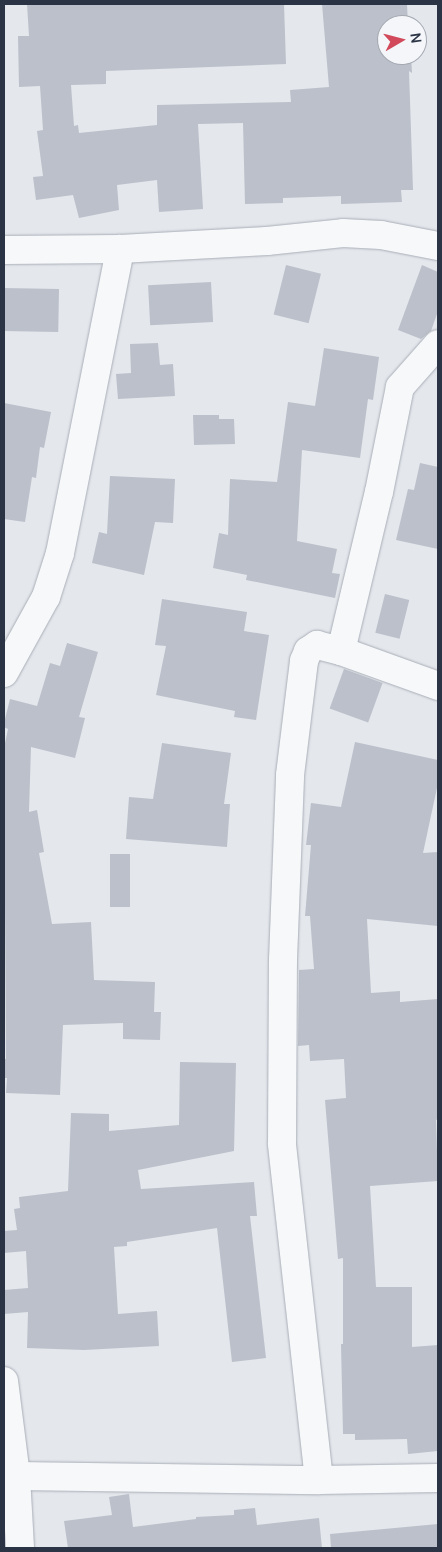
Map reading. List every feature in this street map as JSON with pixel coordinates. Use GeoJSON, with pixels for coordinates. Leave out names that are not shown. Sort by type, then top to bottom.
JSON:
{"type":"FeatureCollection","features":[{"type":"Feature","properties":{"kind":"street"},"geometry":{"type":"LineString","coordinates":[[4,250],[120,249],[268,241],[343,233],[381,235],[438,246]]}},
{"type":"Feature","properties":{"kind":"street"},"geometry":{"type":"LineString","coordinates":[[4,673],[46,597],[60,553],[120,249]]}},
{"type":"Feature","properties":{"kind":"street"},"geometry":{"type":"LineString","coordinates":[[341,651],[379,492],[400,387],[438,344]]}},
{"type":"Feature","properties":{"kind":"street"},"geometry":{"type":"LineString","coordinates":[[319,1480],[282,1143],[283,960],[290,775],[304,661],[308,651],[317,646],[341,651],[438,686]]}},
{"type":"Feature","properties":{"kind":"street"},"geometry":{"type":"LineString","coordinates":[[4,1381],[16,1476],[20,1548]]}},
{"type":"Feature","properties":{"kind":"street"},"geometry":{"type":"LineString","coordinates":[[16,1476],[319,1480],[438,1478]]}},
{"type":"Feature","properties":{"kind":"building"},"geometry":{"type":"Polygon","coordinates":[[[27,4],[284,4],[286,64],[106,71],[106,84],[71,85],[74,126],[78,125],[79,133],[157,125],[157,105],[291,102],[290,90],[329,87],[322,4],[407,4],[408,15],[377,15],[377,65],[412,65],[412,73],[409,71],[413,190],[401,190],[402,202],[341,204],[341,196],[283,198],[283,203],[245,204],[243,123],[198,124],[203,209],[159,212],[157,180],[117,185],[119,210],[79,218],[73,195],[36,200],[33,177],[43,176],[37,131],[43,130],[40,86],[19,87],[18,36],[29,36],[27,4]]]}},
{"type":"Feature","properties":{"kind":"building"},"geometry":{"type":"Polygon","coordinates":[[[286,265],[321,274],[309,323],[274,314],[286,265]]]}},
{"type":"Feature","properties":{"kind":"building"},"geometry":{"type":"Polygon","coordinates":[[[422,265],[438,272],[438,311],[431,331],[421,339],[398,330],[422,265]]]}},
{"type":"Feature","properties":{"kind":"building"},"geometry":{"type":"Polygon","coordinates":[[[211,282],[213,322],[150,325],[148,285],[211,282]]]}},
{"type":"Feature","properties":{"kind":"building"},"geometry":{"type":"Polygon","coordinates":[[[4,288],[59,289],[58,332],[4,331],[4,288]]]}},
{"type":"Feature","properties":{"kind":"building"},"geometry":{"type":"Polygon","coordinates":[[[158,343],[160,365],[173,364],[175,396],[118,399],[116,374],[131,373],[130,344],[158,343]]]}},
{"type":"Feature","properties":{"kind":"building"},"geometry":{"type":"Polygon","coordinates":[[[324,348],[379,357],[373,400],[368,399],[360,458],[302,450],[297,541],[337,549],[332,573],[340,574],[335,598],[246,580],[247,575],[213,568],[219,533],[228,535],[230,479],[277,482],[288,402],[315,406],[324,348]]]}},
{"type":"Feature","properties":{"kind":"building"},"geometry":{"type":"Polygon","coordinates":[[[4,403],[51,412],[44,448],[40,447],[36,478],[32,477],[25,522],[4,519],[4,403]]]}},
{"type":"Feature","properties":{"kind":"building"},"geometry":{"type":"Polygon","coordinates":[[[193,415],[219,415],[219,419],[234,419],[235,444],[194,445],[193,415]]]}},
{"type":"Feature","properties":{"kind":"building"},"geometry":{"type":"Polygon","coordinates":[[[420,463],[438,467],[438,549],[396,540],[408,489],[414,490],[420,463]]]}},
{"type":"Feature","properties":{"kind":"building"},"geometry":{"type":"Polygon","coordinates":[[[110,476],[175,479],[173,523],[155,522],[144,575],[92,563],[99,532],[107,534],[110,476]]]}},
{"type":"Feature","properties":{"kind":"building"},"geometry":{"type":"Polygon","coordinates":[[[385,594],[409,600],[400,639],[375,633],[385,594]]]}},
{"type":"Feature","properties":{"kind":"building"},"geometry":{"type":"Polygon","coordinates":[[[162,599],[247,612],[244,631],[269,635],[256,720],[234,717],[235,711],[156,695],[166,646],[155,645],[162,599]]]}},
{"type":"Feature","properties":{"kind":"building"},"geometry":{"type":"Polygon","coordinates":[[[67,643],[98,652],[79,717],[85,718],[75,758],[31,747],[29,812],[37,810],[44,852],[39,853],[52,924],[91,922],[94,980],[155,982],[154,1012],[161,1012],[160,1040],[123,1039],[123,1023],[63,1025],[60,1095],[6,1093],[7,1078],[4,1078],[4,1059],[6,1059],[4,748],[8,729],[4,727],[4,723],[10,699],[37,706],[50,663],[60,666],[67,643]]]}},
{"type":"Feature","properties":{"kind":"building"},"geometry":{"type":"Polygon","coordinates":[[[344,669],[383,683],[368,722],[330,708],[344,669]]]}},
{"type":"Feature","properties":{"kind":"building"},"geometry":{"type":"Polygon","coordinates":[[[355,742],[438,760],[438,783],[423,853],[438,852],[438,926],[367,919],[371,993],[400,991],[400,1002],[438,999],[438,1119],[436,1120],[438,1181],[370,1186],[376,1287],[412,1287],[412,1347],[438,1345],[438,1451],[408,1454],[407,1439],[355,1440],[355,1434],[343,1434],[341,1344],[343,1344],[343,1258],[338,1259],[325,1100],[346,1098],[344,1059],[310,1061],[309,1045],[298,1046],[299,970],[314,969],[310,916],[305,916],[311,845],[306,845],[311,803],[341,807],[355,742]]]}},
{"type":"Feature","properties":{"kind":"building"},"geometry":{"type":"Polygon","coordinates":[[[162,743],[231,753],[224,804],[230,804],[227,847],[126,839],[129,797],[153,799],[162,743]]]}},
{"type":"Feature","properties":{"kind":"building"},"geometry":{"type":"Polygon","coordinates":[[[110,854],[130,854],[130,907],[110,907],[110,854]]]}},
{"type":"Feature","properties":{"kind":"building"},"geometry":{"type":"Polygon","coordinates":[[[180,1062],[236,1063],[234,1151],[138,1170],[141,1189],[254,1182],[257,1216],[250,1216],[266,1358],[232,1362],[217,1228],[127,1242],[127,1246],[114,1247],[118,1314],[157,1311],[159,1346],[84,1350],[27,1348],[28,1312],[4,1314],[4,1290],[28,1288],[26,1251],[4,1253],[4,1231],[17,1230],[14,1209],[20,1208],[19,1197],[68,1191],[71,1113],[109,1114],[109,1131],[179,1125],[180,1062]]]}},
{"type":"Feature","properties":{"kind":"building"},"geometry":{"type":"Polygon","coordinates":[[[129,1494],[133,1527],[196,1519],[196,1517],[234,1515],[234,1510],[255,1508],[257,1525],[319,1518],[322,1548],[68,1548],[64,1521],[112,1515],[109,1497],[129,1494]]]}},
{"type":"Feature","properties":{"kind":"building"},"geometry":{"type":"Polygon","coordinates":[[[438,1524],[438,1548],[331,1548],[330,1534],[438,1524]]]}}]}
